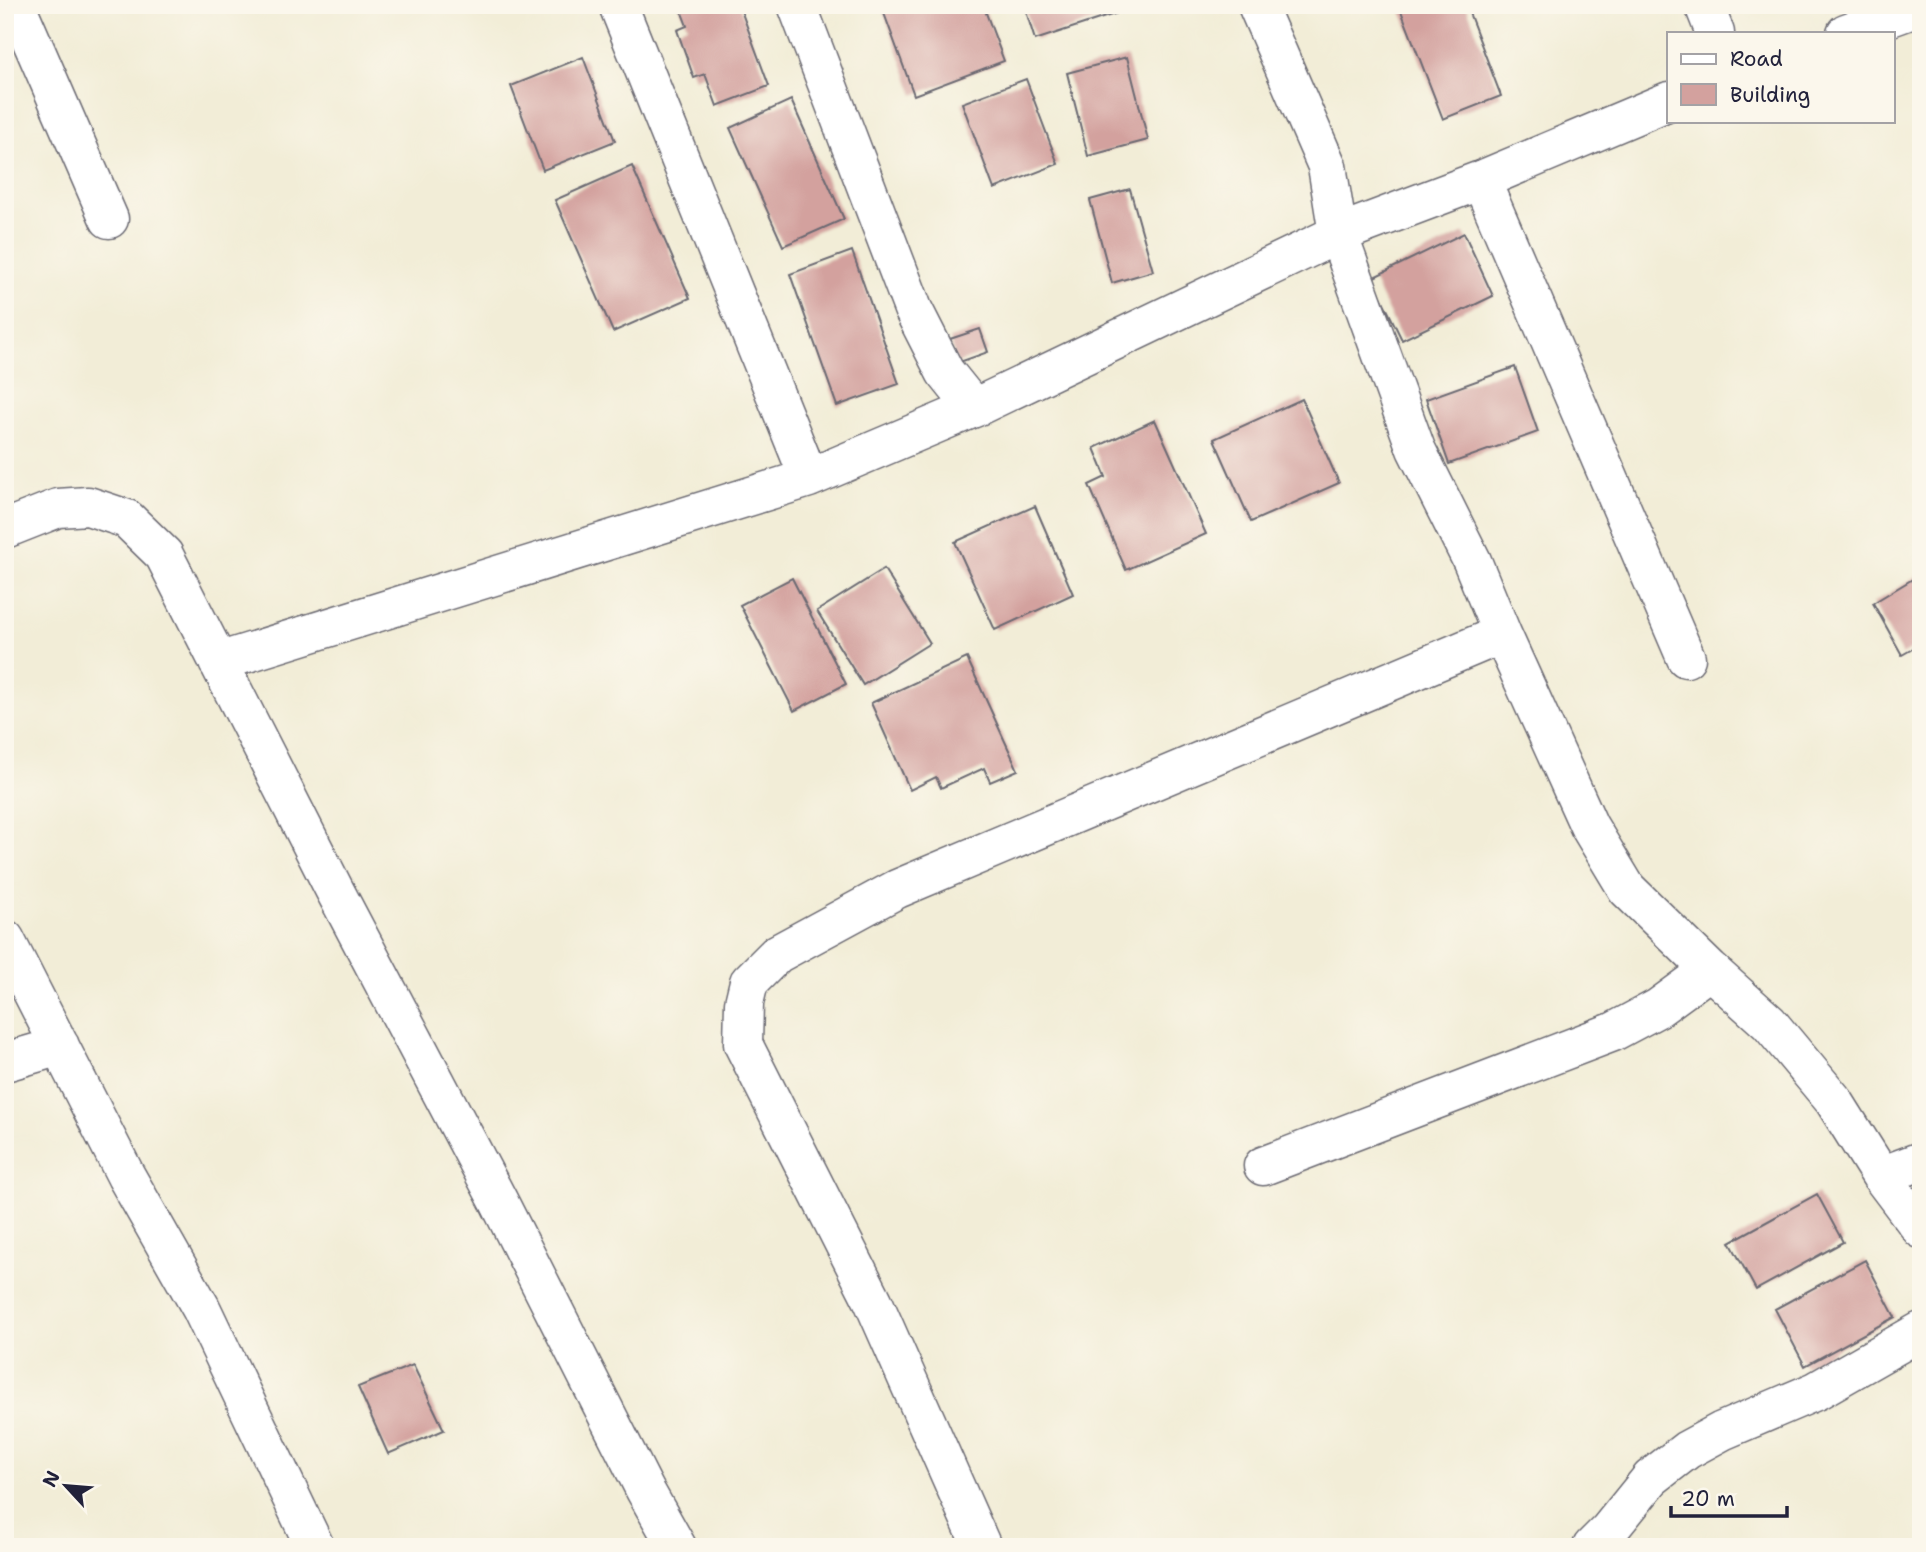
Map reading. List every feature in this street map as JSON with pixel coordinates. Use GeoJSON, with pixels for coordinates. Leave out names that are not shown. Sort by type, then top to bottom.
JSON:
{"type":"FeatureCollection","features":[{"type":"Feature","properties":{"kind":"street"},"geometry":{"type":"LineString","coordinates":[[16,5],[109,219]]}},
{"type":"Feature","properties":{"kind":"street"},"geometry":{"type":"LineString","coordinates":[[618,5],[809,478]]}},
{"type":"Feature","properties":{"kind":"street"},"geometry":{"type":"LineString","coordinates":[[797,5],[913,309],[945,372],[974,408]]}},
{"type":"Feature","properties":{"kind":"street"},"geometry":{"type":"LineString","coordinates":[[1257,5],[1327,166],[1338,234],[1416,449],[1472,561],[1589,826],[1627,889],[1710,971],[1769,1023],[1834,1101],[1881,1177],[1921,1229]]}},
{"type":"Feature","properties":{"kind":"street"},"geometry":{"type":"LineString","coordinates":[[1704,5],[1715,32]]}},
{"type":"Feature","properties":{"kind":"street"},"geometry":{"type":"LineString","coordinates":[[1849,32],[1921,6]]}},
{"type":"Feature","properties":{"kind":"street"},"geometry":{"type":"LineString","coordinates":[[218,662],[809,478],[974,408],[1338,234],[1481,180],[1667,102]]}},
{"type":"Feature","properties":{"kind":"street"},"geometry":{"type":"LineString","coordinates":[[1481,180],[1686,658]]}},
{"type":"Feature","properties":{"kind":"street"},"geometry":{"type":"LineString","coordinates":[[5,528],[58,508],[88,506],[127,519],[164,555],[334,889],[677,1547]]}},
{"type":"Feature","properties":{"kind":"street"},"geometry":{"type":"LineString","coordinates":[[982,1547],[873,1300],[743,1044],[744,1003],[749,982],[777,954],[897,889],[1502,634]]}},
{"type":"Feature","properties":{"kind":"street"},"geometry":{"type":"LineString","coordinates":[[5,939],[125,1176],[201,1308],[315,1547]]}},
{"type":"Feature","properties":{"kind":"street"},"geometry":{"type":"LineString","coordinates":[[1263,1166],[1613,1032],[1658,1008],[1710,971]]}},
{"type":"Feature","properties":{"kind":"street"},"geometry":{"type":"LineString","coordinates":[[5,1062],[60,1046]]}},
{"type":"Feature","properties":{"kind":"street"},"geometry":{"type":"LineString","coordinates":[[1881,1177],[1921,1161]]}},
{"type":"Feature","properties":{"kind":"street"},"geometry":{"type":"LineString","coordinates":[[1592,1547],[1651,1478],[1686,1450],[1722,1431],[1816,1391],[1921,1331]]}},
{"type":"Feature","properties":{"kind":"building"},"geometry":{"type":"Polygon","coordinates":[[[679,5],[739,5],[769,86],[717,106],[705,74],[694,78],[677,30],[687,26],[679,5]]]}},
{"type":"Feature","properties":{"kind":"building"},"geometry":{"type":"Polygon","coordinates":[[[881,5],[983,5],[1004,61],[914,95],[881,5]]]}},
{"type":"Feature","properties":{"kind":"building"},"geometry":{"type":"Polygon","coordinates":[[[1024,5],[1138,5],[1139,6],[1035,40],[1024,5]]]}},
{"type":"Feature","properties":{"kind":"building"},"geometry":{"type":"Polygon","coordinates":[[[1407,5],[1466,5],[1501,96],[1443,119],[1400,8],[1407,5]]]}},
{"type":"Feature","properties":{"kind":"building"},"geometry":{"type":"Polygon","coordinates":[[[583,57],[615,141],[543,170],[511,86],[583,57]]]}},
{"type":"Feature","properties":{"kind":"building"},"geometry":{"type":"Polygon","coordinates":[[[1127,57],[1148,140],[1088,156],[1067,73],[1127,57]]]}},
{"type":"Feature","properties":{"kind":"building"},"geometry":{"type":"Polygon","coordinates":[[[1026,79],[1058,164],[994,189],[962,103],[1026,79]]]}},
{"type":"Feature","properties":{"kind":"building"},"geometry":{"type":"Polygon","coordinates":[[[791,100],[844,219],[783,246],[730,128],[791,100]]]}},
{"type":"Feature","properties":{"kind":"building"},"geometry":{"type":"Polygon","coordinates":[[[632,166],[690,298],[613,332],[555,200],[632,166]]]}},
{"type":"Feature","properties":{"kind":"building"},"geometry":{"type":"Polygon","coordinates":[[[1130,189],[1153,271],[1112,283],[1090,200],[1130,189]]]}},
{"type":"Feature","properties":{"kind":"building"},"geometry":{"type":"Polygon","coordinates":[[[1464,233],[1493,296],[1402,340],[1372,278],[1464,233]]]}},
{"type":"Feature","properties":{"kind":"building"},"geometry":{"type":"Polygon","coordinates":[[[852,251],[899,384],[837,406],[790,274],[852,251]]]}},
{"type":"Feature","properties":{"kind":"building"},"geometry":{"type":"Polygon","coordinates":[[[980,329],[988,352],[957,363],[950,339],[980,329]]]}},
{"type":"Feature","properties":{"kind":"building"},"geometry":{"type":"Polygon","coordinates":[[[1515,367],[1538,432],[1449,464],[1426,399],[1515,367]]]}},
{"type":"Feature","properties":{"kind":"building"},"geometry":{"type":"Polygon","coordinates":[[[1302,399],[1339,483],[1251,522],[1214,439],[1302,399]]]}},
{"type":"Feature","properties":{"kind":"building"},"geometry":{"type":"Polygon","coordinates":[[[1155,420],[1206,534],[1126,570],[1089,485],[1106,477],[1094,448],[1155,420]]]}},
{"type":"Feature","properties":{"kind":"building"},"geometry":{"type":"Polygon","coordinates":[[[1035,506],[1073,594],[995,630],[955,542],[1035,506]]]}},
{"type":"Feature","properties":{"kind":"building"},"geometry":{"type":"Polygon","coordinates":[[[884,569],[930,643],[863,685],[817,611],[884,569]]]}},
{"type":"Feature","properties":{"kind":"building"},"geometry":{"type":"Polygon","coordinates":[[[1921,574],[1921,644],[1902,655],[1873,603],[1921,574]]]}},
{"type":"Feature","properties":{"kind":"building"},"geometry":{"type":"Polygon","coordinates":[[[792,578],[846,684],[794,711],[740,605],[792,578]]]}},
{"type":"Feature","properties":{"kind":"building"},"geometry":{"type":"Polygon","coordinates":[[[967,658],[1018,770],[990,782],[984,768],[941,788],[936,777],[910,790],[871,703],[967,658]]]}},
{"type":"Feature","properties":{"kind":"building"},"geometry":{"type":"Polygon","coordinates":[[[1817,1194],[1843,1242],[1756,1290],[1730,1242],[1817,1194]]]}},
{"type":"Feature","properties":{"kind":"building"},"geometry":{"type":"Polygon","coordinates":[[[1865,1260],[1895,1317],[1805,1366],[1775,1309],[1865,1260]]]}},
{"type":"Feature","properties":{"kind":"building"},"geometry":{"type":"Polygon","coordinates":[[[413,1365],[444,1430],[388,1454],[358,1387],[413,1365]]]}}]}
